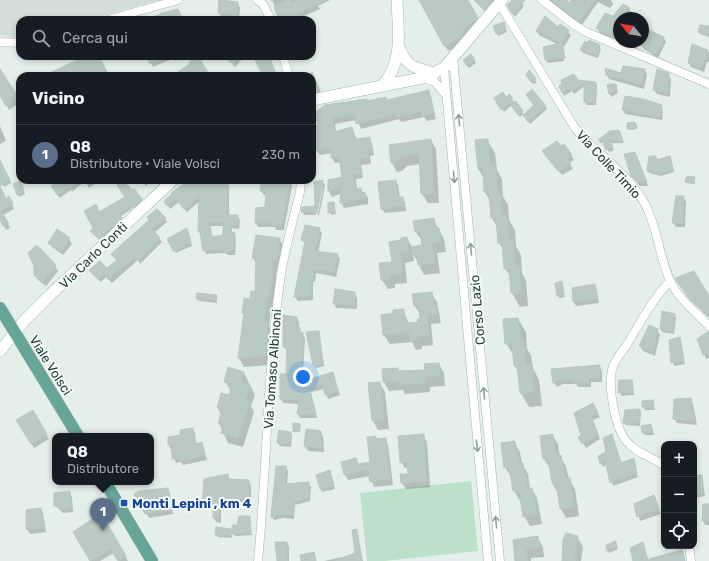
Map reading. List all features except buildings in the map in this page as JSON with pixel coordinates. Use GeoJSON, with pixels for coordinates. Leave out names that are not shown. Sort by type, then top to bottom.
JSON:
{"type":"FeatureCollection","features":[{"type":"Feature","properties":{"kind":"main road","name":"Viale Volsci"},"geometry":{"type":"LineString","coordinates":[[0,308],[76,433]]}},
{"type":"Feature","properties":{"kind":"main road"},"geometry":{"type":"LineString","coordinates":[[107,485],[152,561]]}},
{"type":"Feature","properties":{"kind":"street"},"geometry":{"type":"LineString","coordinates":[[120,16],[178,0]]}},
{"type":"Feature","properties":{"kind":"street"},"geometry":{"type":"LineString","coordinates":[[257,0],[263,4],[269,16]]}},
{"type":"Feature","properties":{"kind":"street"},"geometry":{"type":"LineString","coordinates":[[382,86],[395,66],[399,47],[397,0]]}},
{"type":"Feature","properties":{"kind":"street"},"geometry":{"type":"LineString","coordinates":[[542,0],[586,32],[709,84]]}},
{"type":"Feature","properties":{"kind":"street"},"geometry":{"type":"LineString","coordinates":[[316,99],[406,82],[422,78],[439,70],[453,58],[501,2]]}},
{"type":"Feature","properties":{"kind":"street","name":"Via Colle Timio"},"geometry":{"type":"LineString","coordinates":[[501,2],[575,128],[584,139],[616,168],[633,186],[652,218],[670,281],[674,289],[709,326]]}},
{"type":"Feature","properties":{"kind":"street"},"geometry":{"type":"LineString","coordinates":[[0,42],[16,43]]}},
{"type":"Feature","properties":{"kind":"street"},"geometry":{"type":"LineString","coordinates":[[399,47],[408,64],[406,82]]}},
{"type":"Feature","properties":{"kind":"street","name":"Corso Lazio"},"geometry":{"type":"LineString","coordinates":[[453,58],[500,561]]}},
{"type":"Feature","properties":{"kind":"street"},"geometry":{"type":"LineString","coordinates":[[283,60],[288,72]]}},
{"type":"Feature","properties":{"kind":"street"},"geometry":{"type":"LineString","coordinates":[[408,64],[416,68],[439,70]]}},
{"type":"Feature","properties":{"kind":"street"},"geometry":{"type":"LineString","coordinates":[[395,66],[406,82]]}},
{"type":"Feature","properties":{"kind":"street","name":"Corso Lazio"},"geometry":{"type":"LineString","coordinates":[[439,70],[446,96],[488,561]]}},
{"type":"Feature","properties":{"kind":"street"},"geometry":{"type":"LineString","coordinates":[[422,78],[434,81],[441,87],[446,96]]}},
{"type":"Feature","properties":{"kind":"street","name":"Via Carlo Conti"},"geometry":{"type":"LineString","coordinates":[[0,351],[15,333],[76,270],[169,184]]}},
{"type":"Feature","properties":{"kind":"street","name":"Via Tomaso Albinoni"},"geometry":{"type":"LineString","coordinates":[[258,561],[263,513],[272,347],[280,279],[301,184]]}},
{"type":"Feature","properties":{"kind":"street"},"geometry":{"type":"LineString","coordinates":[[661,464],[628,444],[623,436],[615,412],[611,385],[612,370],[617,359],[640,320],[670,281]]}},
{"type":"Feature","properties":{"kind":"street"},"geometry":{"type":"LineString","coordinates":[[689,549],[691,561]]}},
{"type":"Feature","properties":{"kind":"shaded area"},"geometry":{"type":"Polygon","coordinates":[[[0,0],[160,0],[102,16],[16,16],[16,37],[12,38],[0,35],[0,0]]]}},
{"type":"Feature","properties":{"kind":"green space"},"geometry":{"type":"Polygon","coordinates":[[[471,481],[478,551],[384,561],[367,561],[360,493],[471,481]]]}},
{"type":"Feature","properties":{"kind":"place","name":"Monti Lepini , km 4"},"geometry":{"type":"Point","coordinates":[124,503]}},
{"type":"Feature","properties":{"kind":"place","name":"Q8"},"geometry":{"type":"Point","coordinates":[103,531]}}]}
